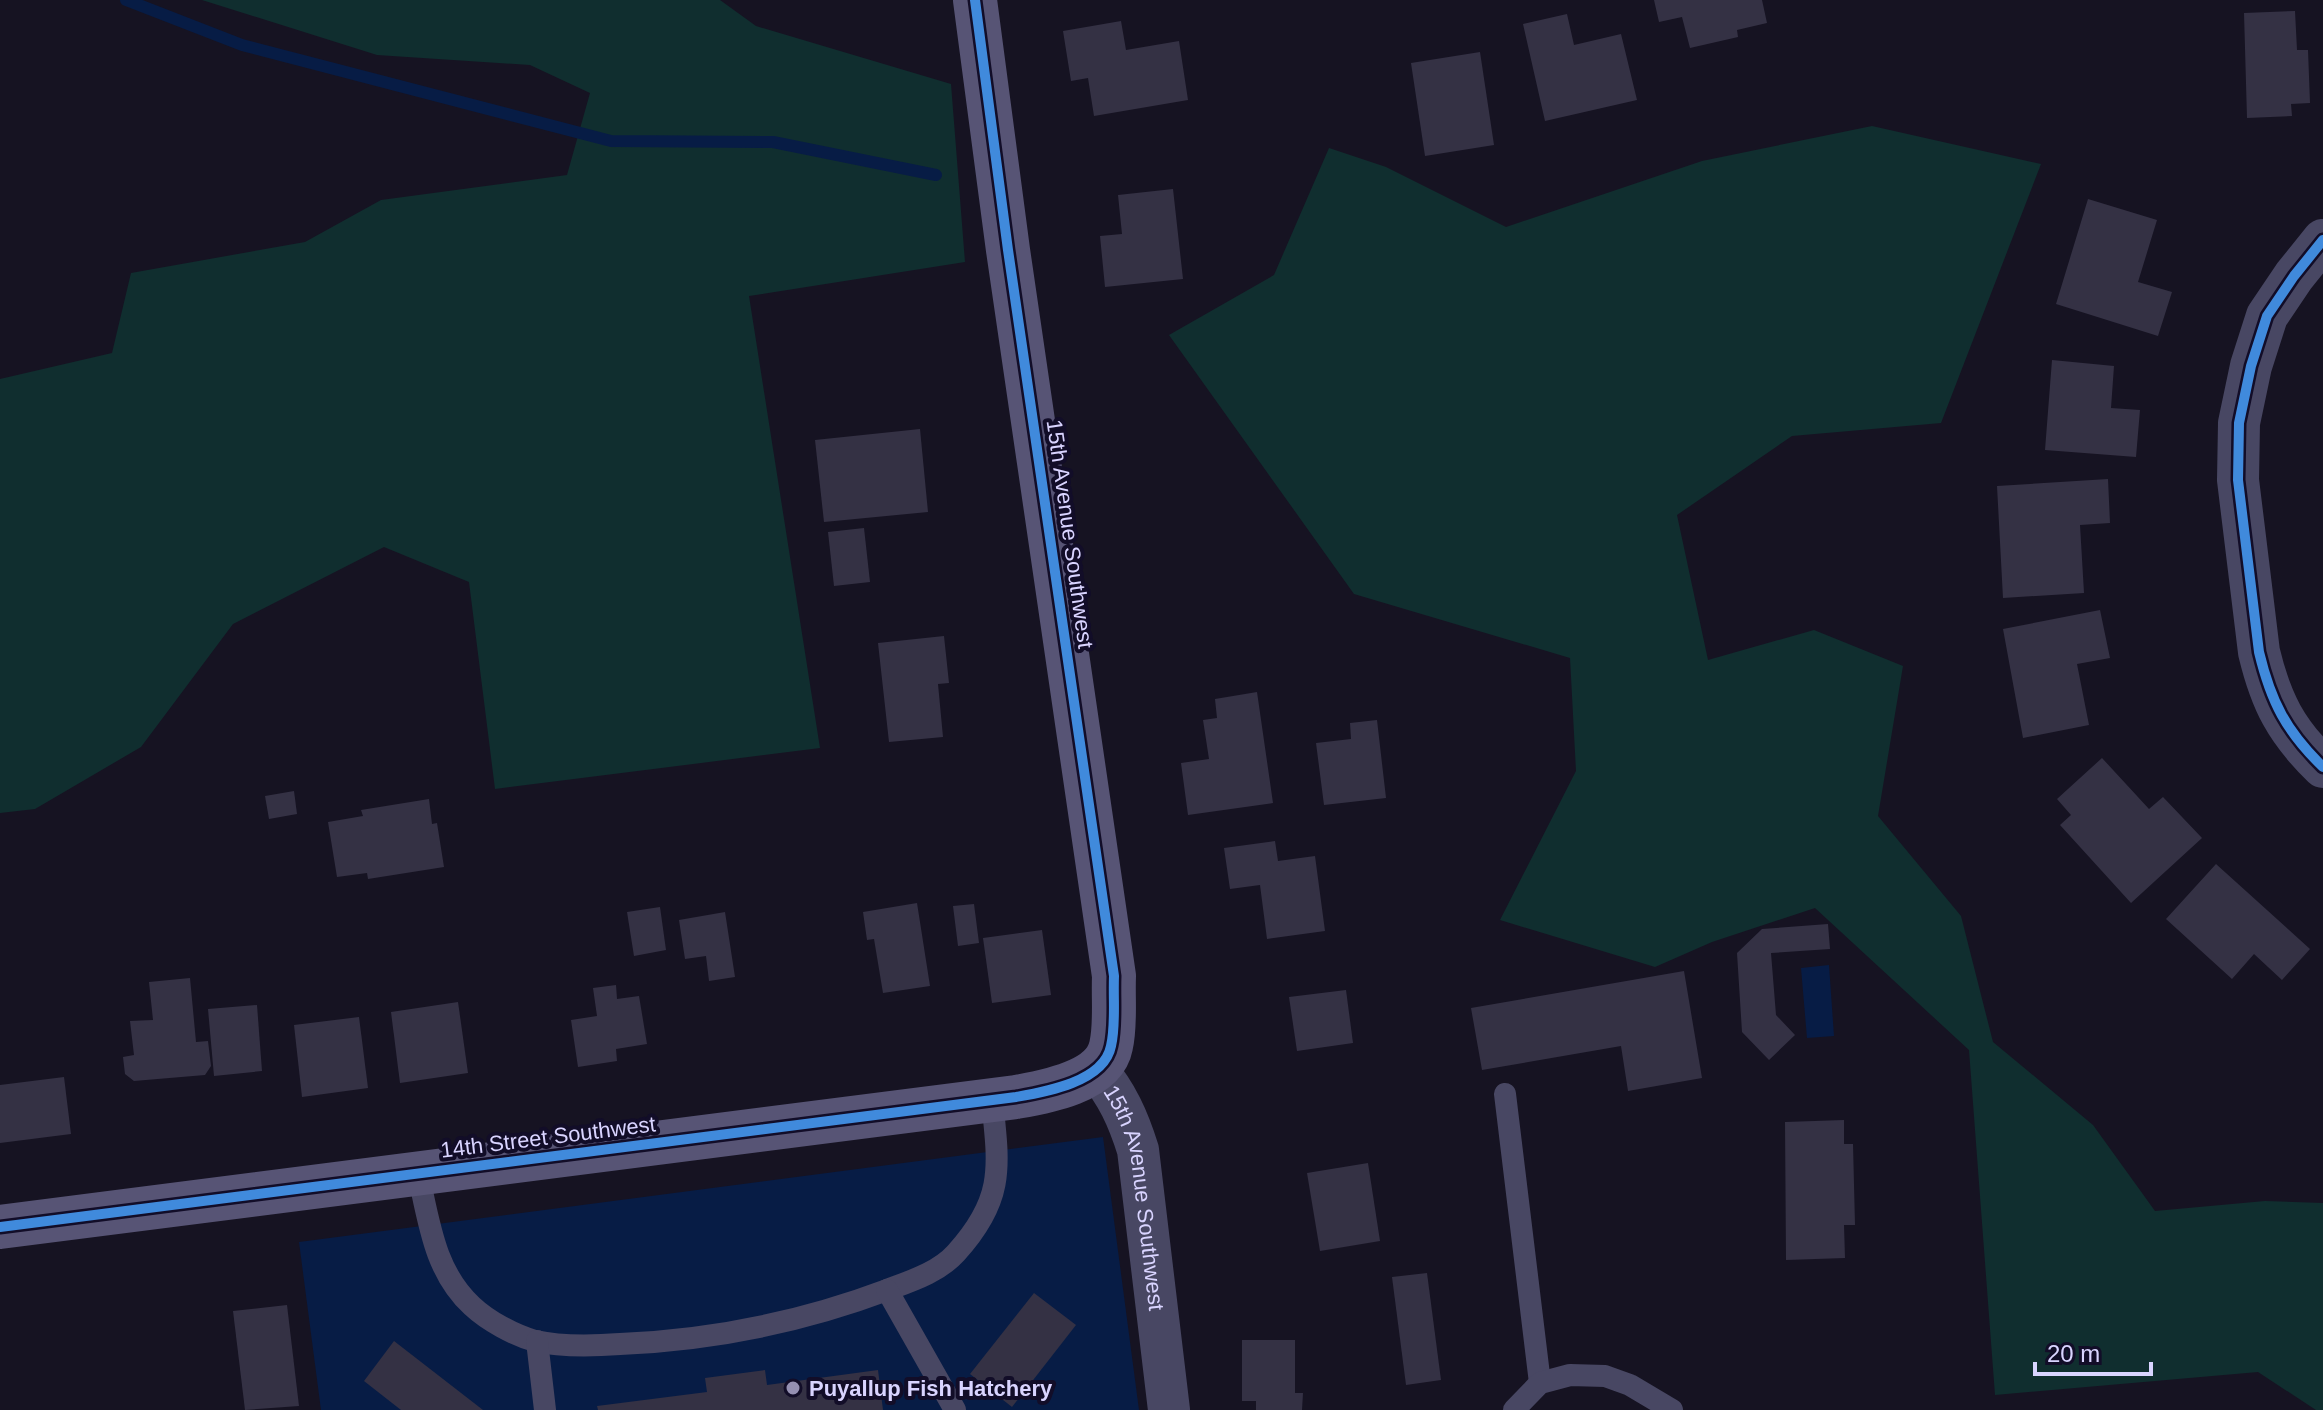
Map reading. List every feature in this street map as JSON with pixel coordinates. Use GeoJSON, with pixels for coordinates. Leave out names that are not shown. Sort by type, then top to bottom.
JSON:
{"type":"FeatureCollection","features":[{"type":"Feature","properties":{"kind":"street","name":"15th Avenue Southwest"},"geometry":{"type":"LineString","coordinates":[[975,0],[1008,250],[1114,976],[1111,1049],[1096,1069],[1128,1115],[1138,1150],[1169,1410]]}},
{"type":"Feature","properties":{"kind":"street"},"geometry":{"type":"LineString","coordinates":[[2314,758],[2288,728],[2275,704],[2259,652],[2238,480],[2239,423],[2251,366],[2267,316],[2323,240]]}},
{"type":"Feature","properties":{"kind":"street","name":"14th Street Southwest"},"geometry":{"type":"LineString","coordinates":[[0,1227],[992,1100],[1049,1091],[1078,1081],[1096,1069]]}},
{"type":"Feature","properties":{"kind":"lane"},"geometry":{"type":"LineString","coordinates":[[1505,1094],[1540,1383]]}},
{"type":"Feature","properties":{"kind":"lane"},"geometry":{"type":"LineString","coordinates":[[418,1173],[432,1239],[446,1274],[474,1308],[507,1329],[537,1341],[605,1345],[698,1339],[788,1319],[887,1290],[933,1270],[955,1255],[986,1211],[996,1185],[998,1160],[992,1100]]}},
{"type":"Feature","properties":{"kind":"lane"},"geometry":{"type":"LineString","coordinates":[[887,1290],[955,1410]]}},
{"type":"Feature","properties":{"kind":"lane"},"geometry":{"type":"LineString","coordinates":[[537,1341],[545,1410]]}},
{"type":"Feature","properties":{"kind":"lane"},"geometry":{"type":"LineString","coordinates":[[1514,1410],[1540,1383],[1570,1375],[1605,1376],[1630,1385],[1672,1410]]}},
{"type":"Feature","properties":{"kind":"green space"},"geometry":{"type":"Polygon","coordinates":[[[202,0],[720,0],[756,26],[951,84],[965,262],[749,296],[820,748],[495,789],[469,582],[384,547],[233,624],[141,747],[35,809],[0,813],[0,379],[112,353],[131,273],[305,242],[381,200],[567,175],[590,93],[530,65],[377,55],[202,0]]]}},
{"type":"Feature","properties":{"kind":"green space"},"geometry":{"type":"Polygon","coordinates":[[[1872,126],[2041,164],[1941,423],[1792,436],[1677,515],[1708,660],[1814,630],[1903,666],[1878,816],[1961,916],[1993,1042],[2093,1125],[2155,1211],[2265,1201],[2323,1203],[2323,1410],[2316,1410],[2258,1372],[1995,1395],[1969,1050],[1815,908],[1712,942],[1655,967],[1500,920],[1576,771],[1570,658],[1354,594],[1169,335],[1274,275],[1329,148],[1386,167],[1506,227],[1702,161],[1872,126]]]}},
{"type":"Feature","properties":{"kind":"water"},"geometry":{"type":"Polygon","coordinates":[[[1829,965],[1834,1036],[1807,1038],[1801,968],[1829,965]]]}},
{"type":"Feature","properties":{"kind":"water","name":"Puyallup Fish Hatchery"},"geometry":{"type":"Polygon","coordinates":[[[1103,1137],[1139,1410],[321,1410],[299,1242],[1103,1137]]]}},
{"type":"Feature","properties":{"kind":"building"},"geometry":{"type":"Polygon","coordinates":[[[1654,0],[1762,0],[1767,23],[1737,30],[1738,37],[1690,48],[1682,17],[1659,22],[1654,0]]]}},
{"type":"Feature","properties":{"kind":"building"},"geometry":{"type":"Polygon","coordinates":[[[2295,11],[2297,50],[2308,50],[2310,103],[2291,104],[2292,116],[2247,118],[2244,13],[2295,11]]]}},
{"type":"Feature","properties":{"kind":"building"},"geometry":{"type":"Polygon","coordinates":[[[1567,14],[1574,45],[1621,34],[1637,100],[1545,121],[1523,24],[1567,14]]]}},
{"type":"Feature","properties":{"kind":"building"},"geometry":{"type":"Polygon","coordinates":[[[1121,21],[1126,50],[1179,41],[1188,100],[1094,116],[1088,78],[1071,81],[1063,31],[1121,21]]]}},
{"type":"Feature","properties":{"kind":"building"},"geometry":{"type":"Polygon","coordinates":[[[1480,52],[1494,145],[1425,156],[1411,63],[1480,52]]]}},
{"type":"Feature","properties":{"kind":"building"},"geometry":{"type":"Polygon","coordinates":[[[1173,189],[1183,279],[1105,287],[1100,236],[1122,234],[1118,195],[1173,189]]]}},
{"type":"Feature","properties":{"kind":"building"},"geometry":{"type":"Polygon","coordinates":[[[2088,199],[2157,220],[2138,282],[2172,292],[2158,336],[2056,304],[2088,199]]]}},
{"type":"Feature","properties":{"kind":"building"},"geometry":{"type":"Polygon","coordinates":[[[2052,360],[2114,366],[2111,408],[2140,410],[2136,457],[2045,450],[2052,360]]]}},
{"type":"Feature","properties":{"kind":"building"},"geometry":{"type":"Polygon","coordinates":[[[920,429],[928,512],[824,522],[815,440],[920,429]]]}},
{"type":"Feature","properties":{"kind":"building"},"geometry":{"type":"Polygon","coordinates":[[[2108,479],[2110,523],[2080,525],[2084,593],[2003,598],[1997,486],[2108,479]]]}},
{"type":"Feature","properties":{"kind":"building"},"geometry":{"type":"Polygon","coordinates":[[[864,528],[870,582],[834,586],[828,532],[864,528]]]}},
{"type":"Feature","properties":{"kind":"building"},"geometry":{"type":"Polygon","coordinates":[[[2100,610],[2110,658],[2077,664],[2089,725],[2023,738],[2003,629],[2100,610]]]}},
{"type":"Feature","properties":{"kind":"building"},"geometry":{"type":"Polygon","coordinates":[[[944,636],[949,683],[938,684],[943,737],[889,742],[878,643],[944,636]]]}},
{"type":"Feature","properties":{"kind":"building"},"geometry":{"type":"Polygon","coordinates":[[[1257,692],[1273,803],[1188,815],[1181,763],[1209,759],[1203,720],[1217,718],[1215,699],[1257,692]]]}},
{"type":"Feature","properties":{"kind":"building"},"geometry":{"type":"Polygon","coordinates":[[[1377,720],[1386,798],[1324,805],[1316,743],[1351,739],[1350,723],[1377,720]]]}},
{"type":"Feature","properties":{"kind":"building"},"geometry":{"type":"Polygon","coordinates":[[[2102,758],[2149,809],[2163,797],[2202,838],[2131,903],[2060,825],[2071,815],[2057,799],[2102,758]]]}},
{"type":"Feature","properties":{"kind":"building"},"geometry":{"type":"Polygon","coordinates":[[[294,791],[297,814],[269,819],[265,796],[294,791]]]}},
{"type":"Feature","properties":{"kind":"building"},"geometry":{"type":"Polygon","coordinates":[[[429,799],[432,824],[437,823],[444,867],[368,879],[367,873],[337,877],[328,822],[363,816],[361,810],[429,799]]]}},
{"type":"Feature","properties":{"kind":"building"},"geometry":{"type":"Polygon","coordinates":[[[1275,841],[1278,861],[1315,856],[1325,931],[1267,939],[1260,885],[1230,889],[1224,848],[1275,841]]]}},
{"type":"Feature","properties":{"kind":"building"},"geometry":{"type":"Polygon","coordinates":[[[2216,864],[2310,949],[2282,980],[2254,954],[2232,979],[2166,919],[2216,864]]]}},
{"type":"Feature","properties":{"kind":"building"},"geometry":{"type":"Polygon","coordinates":[[[917,903],[930,986],[883,993],[874,939],[867,940],[863,912],[917,903]]]}},
{"type":"Feature","properties":{"kind":"building"},"geometry":{"type":"Polygon","coordinates":[[[974,904],[979,943],[958,946],[953,906],[974,904]]]}},
{"type":"Feature","properties":{"kind":"building"},"geometry":{"type":"Polygon","coordinates":[[[660,907],[666,950],[634,956],[627,912],[660,907]]]}},
{"type":"Feature","properties":{"kind":"building"},"geometry":{"type":"Polygon","coordinates":[[[725,912],[735,977],[709,981],[706,956],[685,959],[679,920],[725,912]]]}},
{"type":"Feature","properties":{"kind":"building"},"geometry":{"type":"Polygon","coordinates":[[[1828,924],[1830,949],[1771,953],[1776,1015],[1795,1035],[1769,1060],[1742,1032],[1737,953],[1762,929],[1828,924]]]}},
{"type":"Feature","properties":{"kind":"building"},"geometry":{"type":"Polygon","coordinates":[[[1042,930],[1051,995],[992,1003],[983,938],[1042,930]]]}},
{"type":"Feature","properties":{"kind":"building"},"geometry":{"type":"Polygon","coordinates":[[[1684,971],[1702,1078],[1628,1091],[1621,1046],[1482,1070],[1471,1008],[1684,971]]]}},
{"type":"Feature","properties":{"kind":"building"},"geometry":{"type":"Polygon","coordinates":[[[190,978],[196,1042],[208,1041],[211,1066],[205,1075],[134,1081],[125,1074],[123,1057],[134,1055],[130,1021],[153,1020],[149,982],[190,978]]]}},
{"type":"Feature","properties":{"kind":"building"},"geometry":{"type":"Polygon","coordinates":[[[616,985],[617,999],[639,996],[647,1044],[616,1049],[617,1061],[578,1067],[571,1020],[597,1016],[593,988],[616,985]]]}},
{"type":"Feature","properties":{"kind":"building"},"geometry":{"type":"Polygon","coordinates":[[[1346,990],[1353,1043],[1297,1051],[1289,997],[1346,990]]]}},
{"type":"Feature","properties":{"kind":"building"},"geometry":{"type":"Polygon","coordinates":[[[458,1002],[468,1073],[400,1083],[391,1012],[458,1002]]]}},
{"type":"Feature","properties":{"kind":"building"},"geometry":{"type":"Polygon","coordinates":[[[257,1005],[262,1071],[214,1076],[208,1009],[257,1005]]]}},
{"type":"Feature","properties":{"kind":"building"},"geometry":{"type":"Polygon","coordinates":[[[359,1017],[368,1088],[302,1097],[294,1025],[359,1017]]]}},
{"type":"Feature","properties":{"kind":"building"},"geometry":{"type":"Polygon","coordinates":[[[64,1077],[71,1134],[0,1143],[0,1085],[64,1077]]]}},
{"type":"Feature","properties":{"kind":"building"},"geometry":{"type":"Polygon","coordinates":[[[1844,1120],[1844,1144],[1853,1144],[1855,1225],[1844,1225],[1845,1258],[1786,1260],[1785,1122],[1844,1120]]]}},
{"type":"Feature","properties":{"kind":"building"},"geometry":{"type":"Polygon","coordinates":[[[1368,1163],[1380,1241],[1320,1251],[1307,1173],[1368,1163]]]}},
{"type":"Feature","properties":{"kind":"building"},"geometry":{"type":"Polygon","coordinates":[[[1427,1273],[1441,1380],[1406,1385],[1392,1277],[1427,1273]]]}},
{"type":"Feature","properties":{"kind":"building"},"geometry":{"type":"Polygon","coordinates":[[[1034,1293],[1076,1325],[1012,1407],[970,1374],[1034,1293]]]}},
{"type":"Feature","properties":{"kind":"building"},"geometry":{"type":"Polygon","coordinates":[[[287,1305],[299,1406],[245,1410],[233,1311],[287,1305]]]}},
{"type":"Feature","properties":{"kind":"building"},"geometry":{"type":"Polygon","coordinates":[[[1242,1340],[1295,1340],[1295,1393],[1303,1393],[1302,1410],[1256,1410],[1256,1401],[1242,1401],[1242,1340]]]}},
{"type":"Feature","properties":{"kind":"building"},"geometry":{"type":"Polygon","coordinates":[[[394,1341],[483,1410],[401,1410],[364,1381],[394,1341]]]}},
{"type":"Feature","properties":{"kind":"building","name":"Puyallup Fish Hatchery"},"geometry":{"type":"Polygon","coordinates":[[[765,1370],[767,1385],[878,1370],[883,1410],[598,1410],[597,1406],[707,1392],[705,1378],[765,1370]]]}},
{"type":"Feature","properties":{"kind":"waterway"},"geometry":{"type":"LineString","coordinates":[[126,0],[242,45],[611,141],[773,142],[936,175]]}},
{"type":"Feature","properties":{"kind":"cycle path"},"geometry":{"type":"LineString","coordinates":[[0,1227],[1016,1097],[1086,1077],[1106,1058],[1113,1029],[1114,976],[1008,250],[975,0]]}},
{"type":"Feature","properties":{"kind":"cycle path"},"geometry":{"type":"LineString","coordinates":[[2323,240],[2267,316],[2251,366],[2239,423],[2238,480],[2259,652],[2264,670],[2282,715],[2299,741],[2323,767]]}},
{"type":"Feature","properties":{"kind":"place","name":"Puyallup Fish Hatchery"},"geometry":{"type":"Point","coordinates":[793,1388]}}]}
